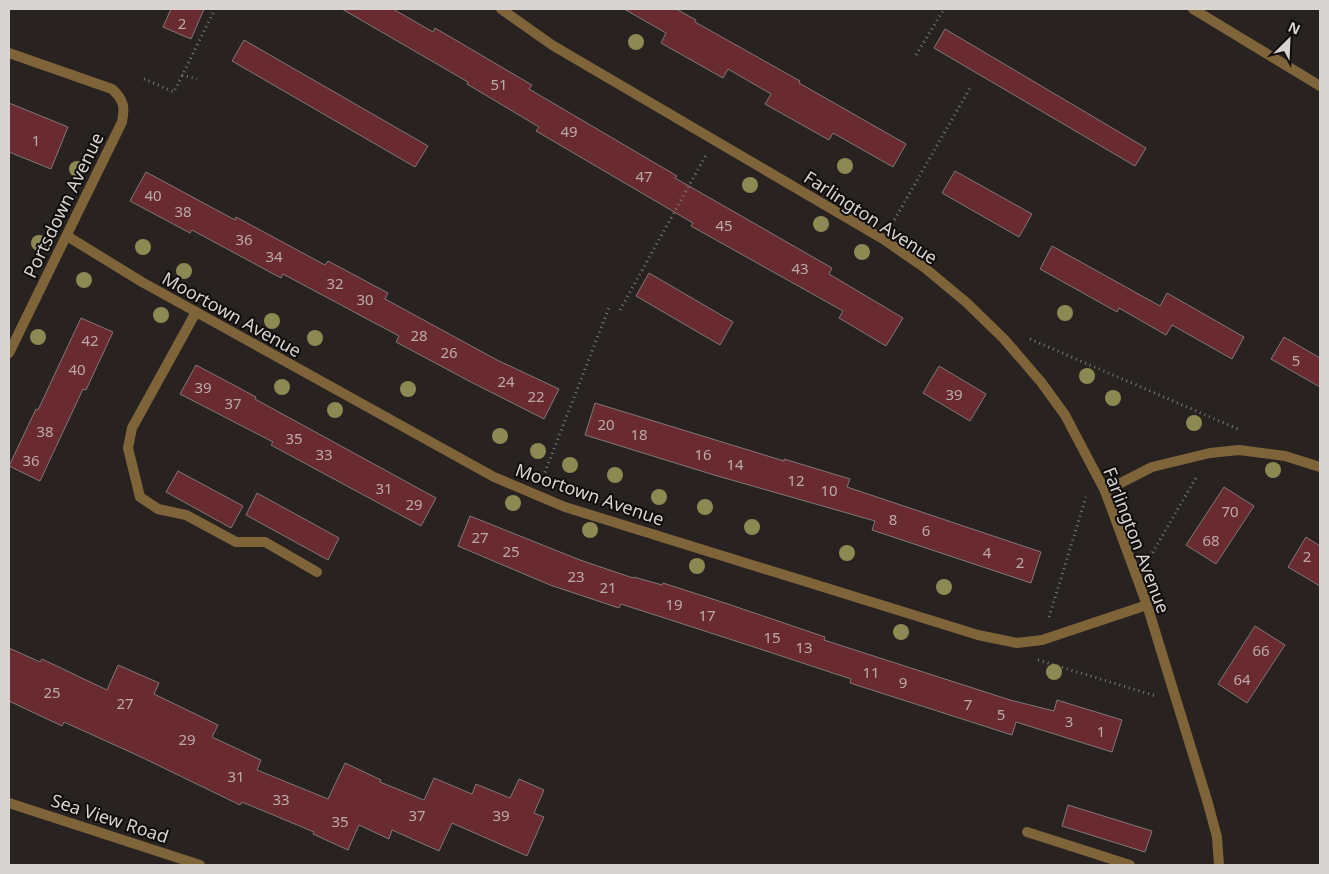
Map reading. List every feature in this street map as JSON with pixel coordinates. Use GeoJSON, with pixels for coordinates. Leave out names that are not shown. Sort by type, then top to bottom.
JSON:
{"type":"FeatureCollection","features":[{"type":"Feature","properties":{"kind":"street","name":"Farlington Avenue"},"geometry":{"type":"LineString","coordinates":[[501,9],[552,45],[883,239],[925,268],[967,303],[1004,339],[1041,382],[1065,416],[1105,491],[1147,605],[1217,837],[1219,865]]}},
{"type":"Feature","properties":{"kind":"street"},"geometry":{"type":"LineString","coordinates":[[1192,9],[1320,86]]}},
{"type":"Feature","properties":{"kind":"street","name":"Portsdown Avenue"},"geometry":{"type":"LineString","coordinates":[[9,52],[112,89],[121,97],[124,111],[122,122],[9,353]]}},
{"type":"Feature","properties":{"kind":"street","name":"Moortown Avenue"},"geometry":{"type":"LineString","coordinates":[[67,236],[142,282],[494,477],[565,507],[969,632],[1020,643],[1042,640],[1147,605]]}},
{"type":"Feature","properties":{"kind":"street"},"geometry":{"type":"LineString","coordinates":[[196,312],[132,428],[128,448],[140,497],[158,509],[186,515],[236,542],[265,542],[317,572]]}},
{"type":"Feature","properties":{"kind":"street"},"geometry":{"type":"LineString","coordinates":[[1105,491],[1152,467],[1210,453],[1239,450],[1285,456],[1320,467]]}},
{"type":"Feature","properties":{"kind":"street","name":"Sea View Road"},"geometry":{"type":"LineString","coordinates":[[9,803],[200,865]]}},
{"type":"Feature","properties":{"kind":"street"},"geometry":{"type":"LineString","coordinates":[[1026,832],[1130,865]]}},
{"type":"Feature","properties":{"kind":"path"},"geometry":{"type":"LineString","coordinates":[[144,79],[174,92],[214,9]]}},
{"type":"Feature","properties":{"kind":"path"},"geometry":{"type":"LineString","coordinates":[[916,55],[944,9]]}},
{"type":"Feature","properties":{"kind":"path"},"geometry":{"type":"LineString","coordinates":[[182,75],[197,79]]}},
{"type":"Feature","properties":{"kind":"path"},"geometry":{"type":"LineString","coordinates":[[883,239],[970,88]]}},
{"type":"Feature","properties":{"kind":"path"},"geometry":{"type":"LineString","coordinates":[[620,310],[714,140]]}},
{"type":"Feature","properties":{"kind":"path"},"geometry":{"type":"LineString","coordinates":[[536,494],[610,305]]}},
{"type":"Feature","properties":{"kind":"path"},"geometry":{"type":"LineString","coordinates":[[1004,339],[1032,339],[1249,434],[1251,452]]}},
{"type":"Feature","properties":{"kind":"path"},"geometry":{"type":"LineString","coordinates":[[1137,579],[1210,453]]}},
{"type":"Feature","properties":{"kind":"path"},"geometry":{"type":"LineString","coordinates":[[1042,640],[1094,470]]}},
{"type":"Feature","properties":{"kind":"path"},"geometry":{"type":"LineString","coordinates":[[1020,643],[1039,662],[1176,701]]}},
{"type":"Feature","properties":{"kind":"building"},"geometry":{"type":"Polygon","coordinates":[[[171,9],[204,9],[191,39],[163,27],[171,9]]]}},
{"type":"Feature","properties":{"kind":"building"},"geometry":{"type":"Polygon","coordinates":[[[342,9],[393,9],[433,32],[435,28],[532,85],[529,89],[677,176],[675,178],[832,268],[829,274],[903,318],[886,346],[839,318],[843,311],[691,226],[693,223],[536,131],[539,127],[467,84],[468,82],[342,9]]]}},
{"type":"Feature","properties":{"kind":"building"},"geometry":{"type":"Polygon","coordinates":[[[624,9],[676,9],[696,20],[695,22],[906,144],[893,167],[833,133],[829,140],[765,104],[771,94],[728,69],[723,78],[661,43],[666,33],[624,9]]]}},
{"type":"Feature","properties":{"kind":"building"},"geometry":{"type":"Polygon","coordinates":[[[945,29],[1146,148],[1135,166],[934,48],[945,29]]]}},
{"type":"Feature","properties":{"kind":"building"},"geometry":{"type":"Polygon","coordinates":[[[244,40],[428,146],[415,167],[232,61],[244,40]]]}},
{"type":"Feature","properties":{"kind":"building"},"geometry":{"type":"Polygon","coordinates":[[[9,103],[68,127],[51,169],[9,152],[9,103]]]}},
{"type":"Feature","properties":{"kind":"building"},"geometry":{"type":"Polygon","coordinates":[[[955,171],[1032,214],[1019,237],[942,193],[955,171]]]}},
{"type":"Feature","properties":{"kind":"building"},"geometry":{"type":"Polygon","coordinates":[[[146,172],[235,220],[236,217],[325,265],[328,261],[388,293],[385,299],[497,360],[559,389],[544,419],[396,342],[399,336],[283,274],[281,278],[192,230],[190,233],[130,201],[146,172]]]}},
{"type":"Feature","properties":{"kind":"building"},"geometry":{"type":"Polygon","coordinates":[[[1052,246],[1160,306],[1167,293],[1244,337],[1232,359],[1172,325],[1166,335],[1119,308],[1117,312],[1040,269],[1052,246]]]}},
{"type":"Feature","properties":{"kind":"building"},"geometry":{"type":"Polygon","coordinates":[[[649,273],[733,322],[720,345],[636,296],[649,273]]]}},
{"type":"Feature","properties":{"kind":"building"},"geometry":{"type":"Polygon","coordinates":[[[81,318],[113,332],[86,390],[83,389],[40,481],[9,466],[36,409],[38,410],[81,318]]]}},
{"type":"Feature","properties":{"kind":"building"},"geometry":{"type":"Polygon","coordinates":[[[1284,337],[1320,358],[1320,387],[1271,359],[1284,337]]]}},
{"type":"Feature","properties":{"kind":"building"},"geometry":{"type":"Polygon","coordinates":[[[196,365],[436,498],[421,526],[271,445],[273,442],[180,394],[196,365]]]}},
{"type":"Feature","properties":{"kind":"building"},"geometry":{"type":"Polygon","coordinates":[[[939,366],[986,394],[970,421],[923,393],[939,366]]]}},
{"type":"Feature","properties":{"kind":"building"},"geometry":{"type":"Polygon","coordinates":[[[595,403],[784,461],[784,459],[850,479],[847,487],[1041,552],[1031,583],[872,530],[875,521],[714,475],[585,435],[595,403]]]}},
{"type":"Feature","properties":{"kind":"building"},"geometry":{"type":"Polygon","coordinates":[[[178,471],[243,506],[231,528],[166,492],[178,471]]]}},
{"type":"Feature","properties":{"kind":"building"},"geometry":{"type":"Polygon","coordinates":[[[1224,487],[1254,506],[1216,564],[1186,545],[1224,487]]]}},
{"type":"Feature","properties":{"kind":"building"},"geometry":{"type":"Polygon","coordinates":[[[257,493],[339,538],[328,560],[246,515],[257,493]]]}},
{"type":"Feature","properties":{"kind":"building"},"geometry":{"type":"Polygon","coordinates":[[[470,516],[580,560],[633,578],[662,585],[663,583],[728,604],[825,637],[824,640],[1010,700],[1054,711],[1057,700],[1122,720],[1112,752],[1016,722],[1012,735],[850,683],[851,679],[751,646],[621,604],[619,608],[550,585],[458,546],[470,516]]]}},
{"type":"Feature","properties":{"kind":"building"},"geometry":{"type":"Polygon","coordinates":[[[1306,537],[1320,546],[1320,586],[1288,567],[1306,537]]]}},
{"type":"Feature","properties":{"kind":"building"},"geometry":{"type":"Polygon","coordinates":[[[1255,626],[1285,645],[1247,703],[1218,684],[1255,626]]]}},
{"type":"Feature","properties":{"kind":"building"},"geometry":{"type":"Polygon","coordinates":[[[9,648],[40,662],[42,659],[107,690],[118,665],[159,683],[154,694],[218,725],[212,737],[261,760],[257,770],[328,799],[345,763],[381,780],[380,782],[424,800],[434,778],[472,794],[476,784],[510,798],[519,779],[544,790],[534,813],[544,817],[527,856],[452,823],[439,851],[392,830],[389,839],[359,825],[348,850],[313,834],[314,832],[242,802],[240,805],[64,722],[62,726],[9,701],[9,648]]]}},
{"type":"Feature","properties":{"kind":"building"},"geometry":{"type":"Polygon","coordinates":[[[1068,805],[1152,831],[1145,852],[1062,826],[1068,805]]]}}]}
